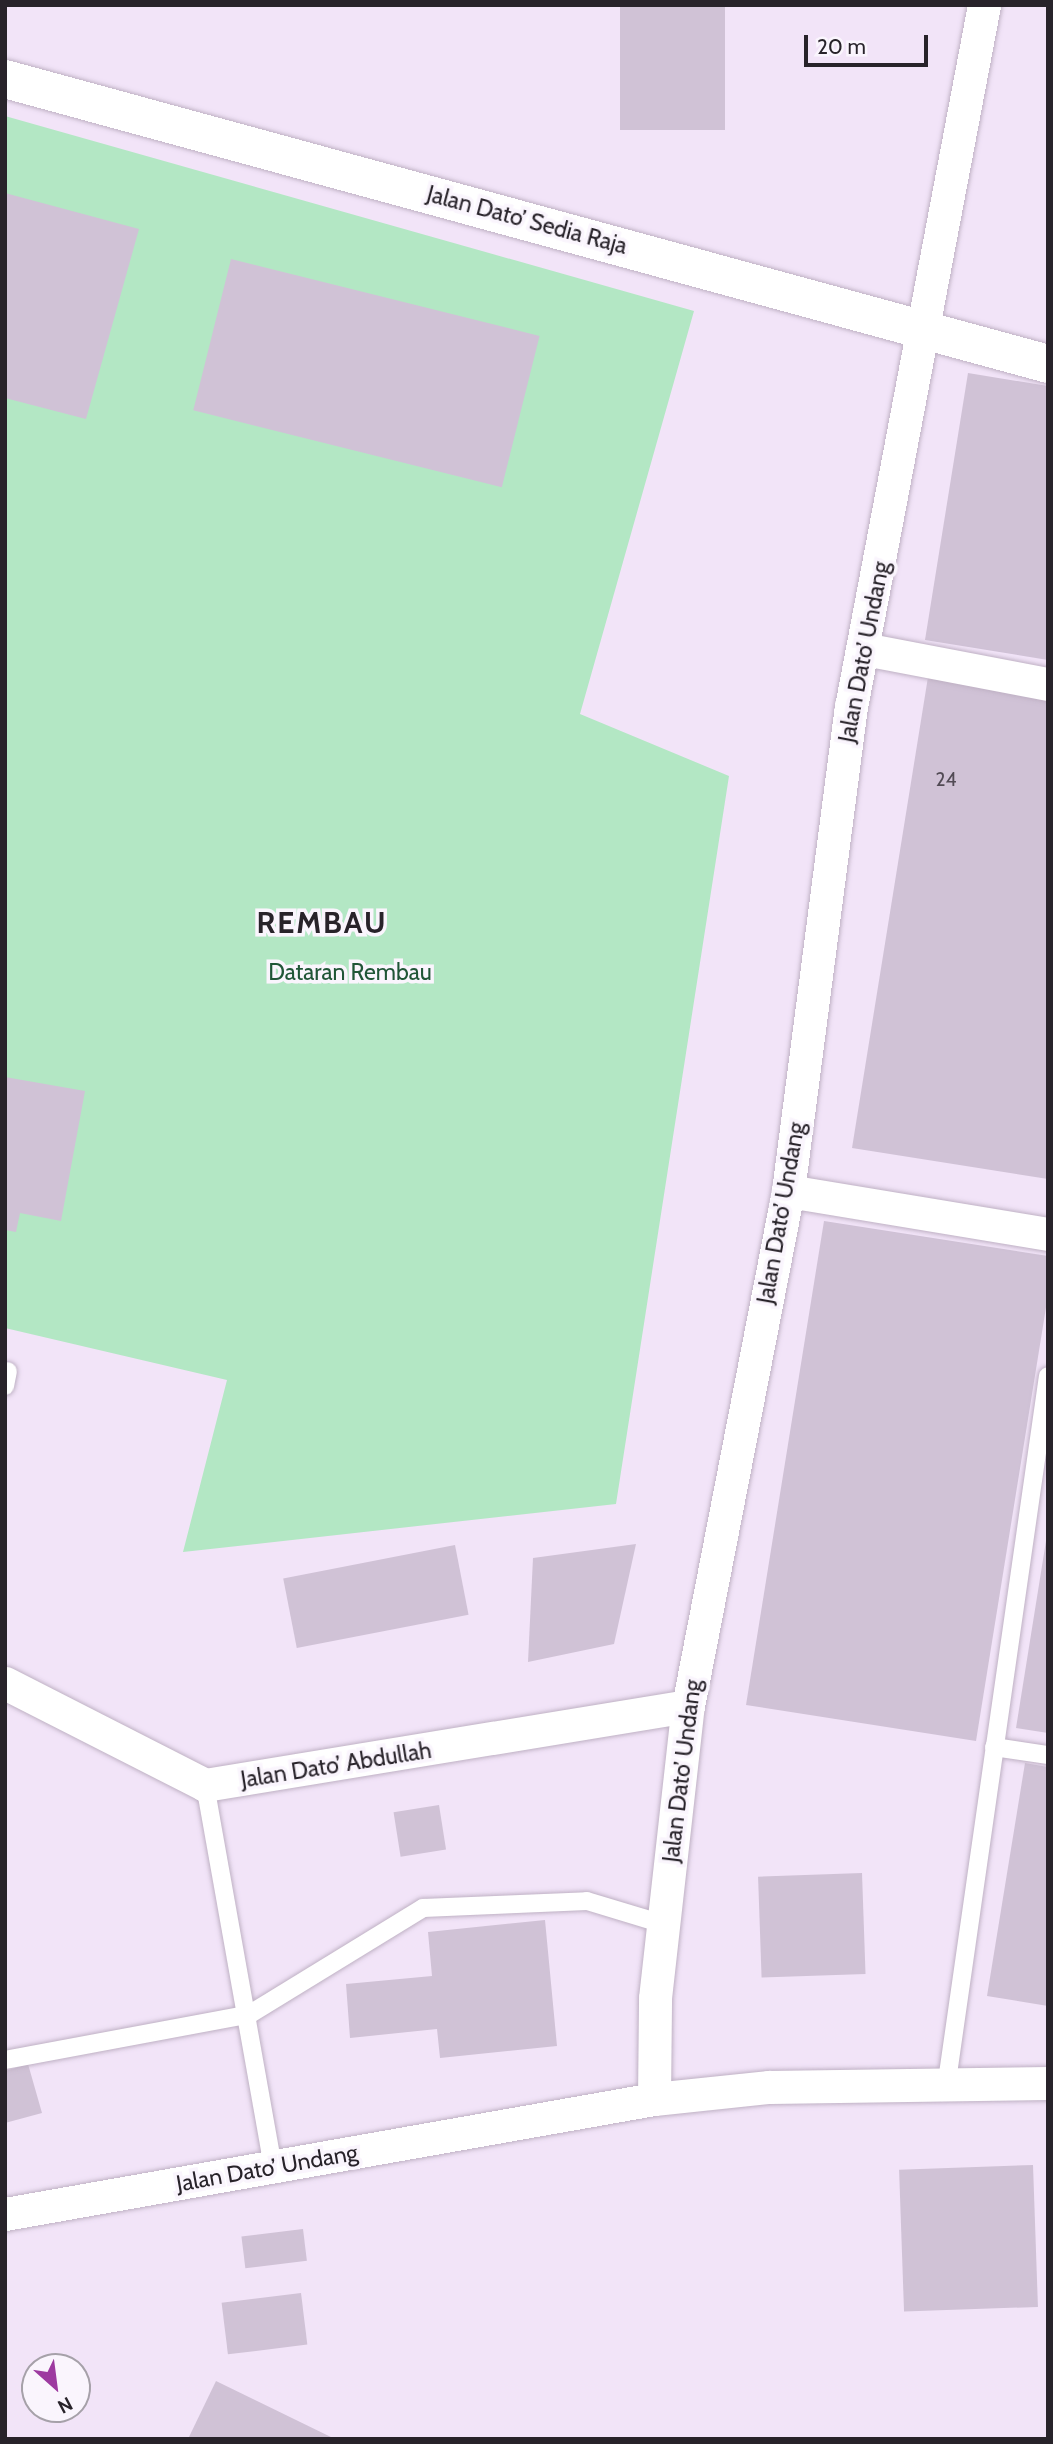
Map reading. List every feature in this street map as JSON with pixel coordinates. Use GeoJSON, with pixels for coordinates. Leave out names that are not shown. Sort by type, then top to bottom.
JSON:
{"type":"FeatureCollection","features":[{"type":"Feature","properties":{"kind":"street","name":"Jalan Dato’ Undang"},"geometry":{"type":"LineString","coordinates":[[654,2099],[663,1924],[688,1706],[788,1191],[864,649],[926,328],[984,5]]}},
{"type":"Feature","properties":{"kind":"street","name":"Jalan Dato’ Sedia Raja"},"geometry":{"type":"LineString","coordinates":[[5,79],[926,328],[1048,364]]}},
{"type":"Feature","properties":{"kind":"street"},"geometry":{"type":"LineString","coordinates":[[864,649],[1048,684]]}},
{"type":"Feature","properties":{"kind":"street"},"geometry":{"type":"LineString","coordinates":[[788,1191],[1048,1234]]}},
{"type":"Feature","properties":{"kind":"street"},"geometry":{"type":"LineString","coordinates":[[5,1683],[205,1785]]}},
{"type":"Feature","properties":{"kind":"street","name":"Jalan Dato’ Abdullah"},"geometry":{"type":"LineString","coordinates":[[205,1785],[688,1706]]}},
{"type":"Feature","properties":{"kind":"street","name":"Jalan Dato’ Undang"},"geometry":{"type":"LineString","coordinates":[[5,2214],[654,2099],[947,2081],[1048,2083]]}},
{"type":"Feature","properties":{"kind":"lane"},"geometry":{"type":"LineString","coordinates":[[947,2081],[1048,1376]]}},
{"type":"Feature","properties":{"kind":"lane"},"geometry":{"type":"LineString","coordinates":[[995,1747],[1048,1755]]}},
{"type":"Feature","properties":{"kind":"lane"},"geometry":{"type":"LineString","coordinates":[[205,1785],[250,2014],[273,2167]]}},
{"type":"Feature","properties":{"kind":"lane"},"geometry":{"type":"LineString","coordinates":[[5,2060],[250,2014],[423,1908],[587,1900],[663,1924]]}},
{"type":"Feature","properties":{"kind":"green space","name":"Dataran Rembau"},"geometry":{"type":"Polygon","coordinates":[[[5,116],[694,311],[580,714],[729,776],[616,1504],[183,1552],[227,1380],[5,1328],[5,116]]]}},
{"type":"Feature","properties":{"kind":"building"},"geometry":{"type":"Polygon","coordinates":[[[620,5],[725,5],[725,130],[620,130],[620,5]]]}},
{"type":"Feature","properties":{"kind":"building"},"geometry":{"type":"Polygon","coordinates":[[[5,193],[139,229],[86,419],[5,398],[5,193]]]}},
{"type":"Feature","properties":{"kind":"building"},"geometry":{"type":"Polygon","coordinates":[[[231,259],[540,336],[502,487],[193,410],[231,259]]]}},
{"type":"Feature","properties":{"kind":"building"},"geometry":{"type":"Polygon","coordinates":[[[968,373],[1048,386],[1048,660],[925,640],[968,373]]]}},
{"type":"Feature","properties":{"kind":"building"},"geometry":{"type":"Polygon","coordinates":[[[928,677],[1048,696],[1048,1179],[852,1148],[928,677]]]}},
{"type":"Feature","properties":{"kind":"building"},"geometry":{"type":"Polygon","coordinates":[[[5,1077],[85,1091],[61,1221],[20,1213],[16,1232],[5,1230],[5,1077]]]}},
{"type":"Feature","properties":{"kind":"building"},"geometry":{"type":"Polygon","coordinates":[[[824,1221],[1048,1256],[1048,1295],[976,1741],[746,1705],[824,1221]]]}},
{"type":"Feature","properties":{"kind":"building"},"geometry":{"type":"Polygon","coordinates":[[[1048,1541],[1048,1733],[1016,1728],[1048,1541]]]}},
{"type":"Feature","properties":{"kind":"building"},"geometry":{"type":"Polygon","coordinates":[[[636,1544],[614,1644],[528,1662],[533,1558],[636,1544]]]}},
{"type":"Feature","properties":{"kind":"building"},"geometry":{"type":"Polygon","coordinates":[[[455,1545],[469,1615],[297,1648],[283,1578],[455,1545]]]}},
{"type":"Feature","properties":{"kind":"building"},"geometry":{"type":"Polygon","coordinates":[[[1025,1763],[1048,1767],[1048,2006],[987,1996],[1025,1763]]]}},
{"type":"Feature","properties":{"kind":"building"},"geometry":{"type":"Polygon","coordinates":[[[439,1805],[446,1849],[401,1857],[394,1812],[439,1805]]]}},
{"type":"Feature","properties":{"kind":"building"},"geometry":{"type":"Polygon","coordinates":[[[862,1873],[866,1974],[762,1978],[758,1877],[862,1873]]]}},
{"type":"Feature","properties":{"kind":"building"},"geometry":{"type":"Polygon","coordinates":[[[545,1920],[557,2046],[440,2058],[437,2029],[350,2038],[346,1984],[432,1976],[428,1932],[545,1920]]]}},
{"type":"Feature","properties":{"kind":"building"},"geometry":{"type":"Polygon","coordinates":[[[28,2064],[42,2113],[5,2123],[5,2071],[28,2064]]]}},
{"type":"Feature","properties":{"kind":"building"},"geometry":{"type":"Polygon","coordinates":[[[1033,2165],[1038,2307],[904,2312],[899,2170],[1033,2165]]]}},
{"type":"Feature","properties":{"kind":"building"},"geometry":{"type":"Polygon","coordinates":[[[303,2229],[307,2261],[245,2268],[241,2237],[303,2229]]]}},
{"type":"Feature","properties":{"kind":"building"},"geometry":{"type":"Polygon","coordinates":[[[301,2293],[307,2345],[228,2354],[222,2303],[301,2293]]]}},
{"type":"Feature","properties":{"kind":"building"},"geometry":{"type":"Polygon","coordinates":[[[216,2381],[335,2439],[188,2439],[216,2381]]]}},
{"type":"Feature","properties":{"kind":"district","name":"REMBAU"},"geometry":{"type":"Point","coordinates":[322,923]}}]}
